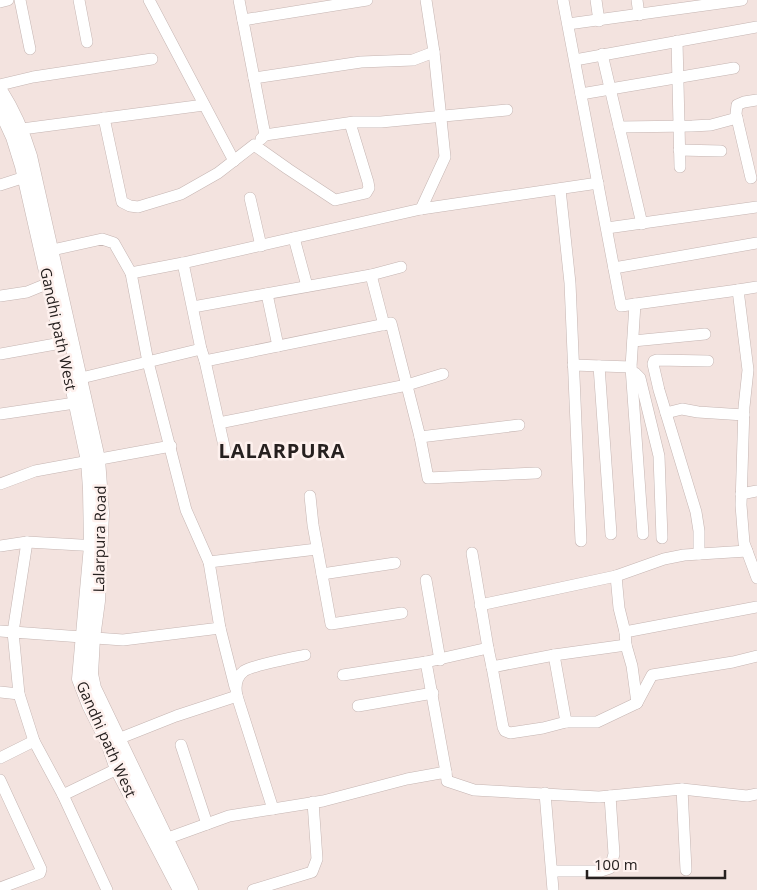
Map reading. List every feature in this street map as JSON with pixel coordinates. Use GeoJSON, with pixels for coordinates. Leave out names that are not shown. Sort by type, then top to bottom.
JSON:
{"type":"FeatureCollection","features":[{"type":"Feature","properties":{"kind":"street"},"geometry":{"type":"LineString","coordinates":[[0,2],[8,0]]}},
{"type":"Feature","properties":{"kind":"street"},"geometry":{"type":"LineString","coordinates":[[20,0],[30,48]]}},
{"type":"Feature","properties":{"kind":"street"},"geometry":{"type":"LineString","coordinates":[[79,0],[87,42]]}},
{"type":"Feature","properties":{"kind":"street"},"geometry":{"type":"LineString","coordinates":[[149,0],[234,161]]}},
{"type":"Feature","properties":{"kind":"street"},"geometry":{"type":"LineString","coordinates":[[239,0],[265,135]]}},
{"type":"Feature","properties":{"kind":"street"},"geometry":{"type":"LineString","coordinates":[[243,20],[367,0]]}},
{"type":"Feature","properties":{"kind":"street"},"geometry":{"type":"LineString","coordinates":[[421,209],[445,157],[442,116],[426,0]]}},
{"type":"Feature","properties":{"kind":"street"},"geometry":{"type":"LineString","coordinates":[[563,0],[621,306],[757,287]]}},
{"type":"Feature","properties":{"kind":"street"},"geometry":{"type":"LineString","coordinates":[[596,0],[599,21]]}},
{"type":"Feature","properties":{"kind":"street"},"geometry":{"type":"LineString","coordinates":[[636,0],[639,15]]}},
{"type":"Feature","properties":{"kind":"street"},"geometry":{"type":"LineString","coordinates":[[568,24],[639,15],[674,5],[742,0]]}},
{"type":"Feature","properties":{"kind":"street"},"geometry":{"type":"LineString","coordinates":[[575,60],[757,27]]}},
{"type":"Feature","properties":{"kind":"street"},"geometry":{"type":"LineString","coordinates":[[677,41],[680,167]]}},
{"type":"Feature","properties":{"kind":"street"},"geometry":{"type":"LineString","coordinates":[[254,78],[361,62],[413,60],[434,52]]}},
{"type":"Feature","properties":{"kind":"street"},"geometry":{"type":"LineString","coordinates":[[602,54],[642,224]]}},
{"type":"Feature","properties":{"kind":"street"},"geometry":{"type":"LineString","coordinates":[[0,85],[33,77],[152,59]]}},
{"type":"Feature","properties":{"kind":"street"},"geometry":{"type":"LineString","coordinates":[[581,94],[734,68]]}},
{"type":"Feature","properties":{"kind":"street"},"geometry":{"type":"LineString","coordinates":[[0,90],[22,129],[67,343],[0,354]]}},
{"type":"Feature","properties":{"kind":"street"},"geometry":{"type":"LineString","coordinates":[[751,178],[736,114],[737,105],[757,100]]}},
{"type":"Feature","properties":{"kind":"street"},"geometry":{"type":"LineString","coordinates":[[22,129],[204,105]]}},
{"type":"Feature","properties":{"kind":"street"},"geometry":{"type":"LineString","coordinates":[[0,109],[13,137],[47,251]]}},
{"type":"Feature","properties":{"kind":"street"},"geometry":{"type":"LineString","coordinates":[[104,118],[122,202],[138,207],[180,194],[218,173],[265,135],[350,123],[507,110]]}},
{"type":"Feature","properties":{"kind":"street"},"geometry":{"type":"LineString","coordinates":[[619,127],[711,125],[737,118]]}},
{"type":"Feature","properties":{"kind":"street"},"geometry":{"type":"LineString","coordinates":[[254,144],[335,200],[352,197],[366,193],[369,188],[350,123]]}},
{"type":"Feature","properties":{"kind":"street"},"geometry":{"type":"LineString","coordinates":[[679,150],[721,151]]}},
{"type":"Feature","properties":{"kind":"street"},"geometry":{"type":"LineString","coordinates":[[0,185],[25,177]]}},
{"type":"Feature","properties":{"kind":"street"},"geometry":{"type":"LineString","coordinates":[[131,272],[183,263],[421,209],[598,183]]}},
{"type":"Feature","properties":{"kind":"street"},"geometry":{"type":"LineString","coordinates":[[560,190],[570,284],[581,541]]}},
{"type":"Feature","properties":{"kind":"street"},"geometry":{"type":"LineString","coordinates":[[250,198],[261,246]]}},
{"type":"Feature","properties":{"kind":"street"},"geometry":{"type":"LineString","coordinates":[[606,228],[757,208]]}},
{"type":"Feature","properties":{"kind":"street"},"geometry":{"type":"LineString","coordinates":[[294,238],[307,286]]}},
{"type":"Feature","properties":{"kind":"street"},"geometry":{"type":"LineString","coordinates":[[47,251],[102,239],[114,243],[131,272],[148,362],[186,510],[209,562],[220,628],[236,692],[273,809]]}},
{"type":"Feature","properties":{"kind":"street"},"geometry":{"type":"LineString","coordinates":[[614,268],[757,243]]}},
{"type":"Feature","properties":{"kind":"street","name":"Gandhi path West"},"geometry":{"type":"LineString","coordinates":[[47,251],[49,283],[67,343],[75,379],[75,402],[93,460],[90,489],[96,546],[88,637],[79,679],[89,705],[108,743],[117,769],[161,840],[180,890]]}},
{"type":"Feature","properties":{"kind":"street"},"geometry":{"type":"LineString","coordinates":[[183,263],[200,349],[205,361],[226,455]]}},
{"type":"Feature","properties":{"kind":"street"},"geometry":{"type":"LineString","coordinates":[[193,308],[401,268]]}},
{"type":"Feature","properties":{"kind":"street"},"geometry":{"type":"LineString","coordinates":[[371,275],[384,325]]}},
{"type":"Feature","properties":{"kind":"street"},"geometry":{"type":"LineString","coordinates":[[0,296],[27,292],[49,283]]}},
{"type":"Feature","properties":{"kind":"street"},"geometry":{"type":"LineString","coordinates":[[738,290],[748,370],[741,494],[744,543],[757,578]]}},
{"type":"Feature","properties":{"kind":"street"},"geometry":{"type":"LineString","coordinates":[[267,294],[278,346]]}},
{"type":"Feature","properties":{"kind":"street"},"geometry":{"type":"LineString","coordinates":[[636,304],[632,370],[643,534]]}},
{"type":"Feature","properties":{"kind":"street"},"geometry":{"type":"LineString","coordinates":[[205,361],[391,323],[420,437],[428,478],[536,473]]}},
{"type":"Feature","properties":{"kind":"street"},"geometry":{"type":"LineString","coordinates":[[633,341],[705,334]]}},
{"type":"Feature","properties":{"kind":"street"},"geometry":{"type":"LineString","coordinates":[[93,460],[75,379],[200,349]]}},
{"type":"Feature","properties":{"kind":"street"},"geometry":{"type":"LineString","coordinates":[[699,554],[699,532],[696,512],[666,413],[654,368],[654,361],[708,361]]}},
{"type":"Feature","properties":{"kind":"street"},"geometry":{"type":"LineString","coordinates":[[573,365],[632,370],[640,378],[657,441],[662,538]]}},
{"type":"Feature","properties":{"kind":"street"},"geometry":{"type":"LineString","coordinates":[[599,366],[611,534]]}},
{"type":"Feature","properties":{"kind":"street"},"geometry":{"type":"LineString","coordinates":[[219,423],[407,385],[443,374]]}},
{"type":"Feature","properties":{"kind":"street"},"geometry":{"type":"LineString","coordinates":[[0,414],[75,402]]}},
{"type":"Feature","properties":{"kind":"street"},"geometry":{"type":"LineString","coordinates":[[666,413],[682,409],[744,415]]}},
{"type":"Feature","properties":{"kind":"street"},"geometry":{"type":"LineString","coordinates":[[420,437],[519,425]]}},
{"type":"Feature","properties":{"kind":"street"},"geometry":{"type":"LineString","coordinates":[[0,484],[35,471],[171,446]]}},
{"type":"Feature","properties":{"kind":"street"},"geometry":{"type":"LineString","coordinates":[[741,494],[757,491]]}},
{"type":"Feature","properties":{"kind":"street"},"geometry":{"type":"LineString","coordinates":[[310,496],[317,549],[331,624],[402,612]]}},
{"type":"Feature","properties":{"kind":"street"},"geometry":{"type":"LineString","coordinates":[[27,542],[13,632],[19,694],[34,740],[63,795],[107,890]]}},
{"type":"Feature","properties":{"kind":"street"},"geometry":{"type":"LineString","coordinates":[[0,546],[27,542],[96,546]]}},
{"type":"Feature","properties":{"kind":"street"},"geometry":{"type":"LineString","coordinates":[[209,562],[317,549]]}},
{"type":"Feature","properties":{"kind":"street"},"geometry":{"type":"LineString","coordinates":[[480,605],[616,576],[664,558],[747,552]]}},
{"type":"Feature","properties":{"kind":"street"},"geometry":{"type":"LineString","coordinates":[[472,553],[503,727],[505,731],[510,733],[566,722],[597,722],[638,703],[652,675],[733,662],[757,656]]}},
{"type":"Feature","properties":{"kind":"street"},"geometry":{"type":"LineString","coordinates":[[322,574],[395,563]]}},
{"type":"Feature","properties":{"kind":"street"},"geometry":{"type":"LineString","coordinates":[[616,576],[619,608],[638,703]]}},
{"type":"Feature","properties":{"kind":"street"},"geometry":{"type":"LineString","coordinates":[[426,580],[440,660]]}},
{"type":"Feature","properties":{"kind":"street"},"geometry":{"type":"LineString","coordinates":[[625,632],[757,607]]}},
{"type":"Feature","properties":{"kind":"street"},"geometry":{"type":"LineString","coordinates":[[0,631],[123,640],[220,628]]}},
{"type":"Feature","properties":{"kind":"street"},"geometry":{"type":"LineString","coordinates":[[88,637],[94,688],[161,840],[191,890]]}},
{"type":"Feature","properties":{"kind":"street"},"geometry":{"type":"LineString","coordinates":[[492,667],[554,655],[626,645]]}},
{"type":"Feature","properties":{"kind":"street"},"geometry":{"type":"LineString","coordinates":[[343,675],[440,660],[488,648]]}},
{"type":"Feature","properties":{"kind":"street"},"geometry":{"type":"LineString","coordinates":[[236,692],[237,680],[243,672],[305,655]]}},
{"type":"Feature","properties":{"kind":"street"},"geometry":{"type":"LineString","coordinates":[[554,655],[566,722]]}},
{"type":"Feature","properties":{"kind":"street"},"geometry":{"type":"LineString","coordinates":[[426,662],[447,780],[474,790],[599,797],[682,789],[747,796],[757,794]]}},
{"type":"Feature","properties":{"kind":"street"},"geometry":{"type":"LineString","coordinates":[[0,692],[19,694]]}},
{"type":"Feature","properties":{"kind":"street"},"geometry":{"type":"LineString","coordinates":[[118,739],[236,692]]}},
{"type":"Feature","properties":{"kind":"street"},"geometry":{"type":"LineString","coordinates":[[358,706],[433,693]]}},
{"type":"Feature","properties":{"kind":"street"},"geometry":{"type":"LineString","coordinates":[[0,758],[34,740]]}},
{"type":"Feature","properties":{"kind":"street"},"geometry":{"type":"LineString","coordinates":[[181,745],[207,824]]}},
{"type":"Feature","properties":{"kind":"street"},"geometry":{"type":"LineString","coordinates":[[63,795],[117,769]]}},
{"type":"Feature","properties":{"kind":"street"},"geometry":{"type":"LineString","coordinates":[[161,840],[229,816],[313,802],[407,779],[446,772]]}},
{"type":"Feature","properties":{"kind":"street"},"geometry":{"type":"LineString","coordinates":[[0,780],[41,869],[40,873],[0,888]]}},
{"type":"Feature","properties":{"kind":"street"},"geometry":{"type":"LineString","coordinates":[[682,789],[686,870]]}},
{"type":"Feature","properties":{"kind":"street"},"geometry":{"type":"LineString","coordinates":[[545,794],[553,890]]}},
{"type":"Feature","properties":{"kind":"street"},"geometry":{"type":"LineString","coordinates":[[552,871],[591,872],[610,868],[614,854],[610,796]]}},
{"type":"Feature","properties":{"kind":"street"},"geometry":{"type":"LineString","coordinates":[[253,890],[312,872],[317,859],[313,802]]}},
{"type":"Feature","properties":{"kind":"district","name":"LALARPURA"},"geometry":{"type":"Point","coordinates":[282,450]}}]}
